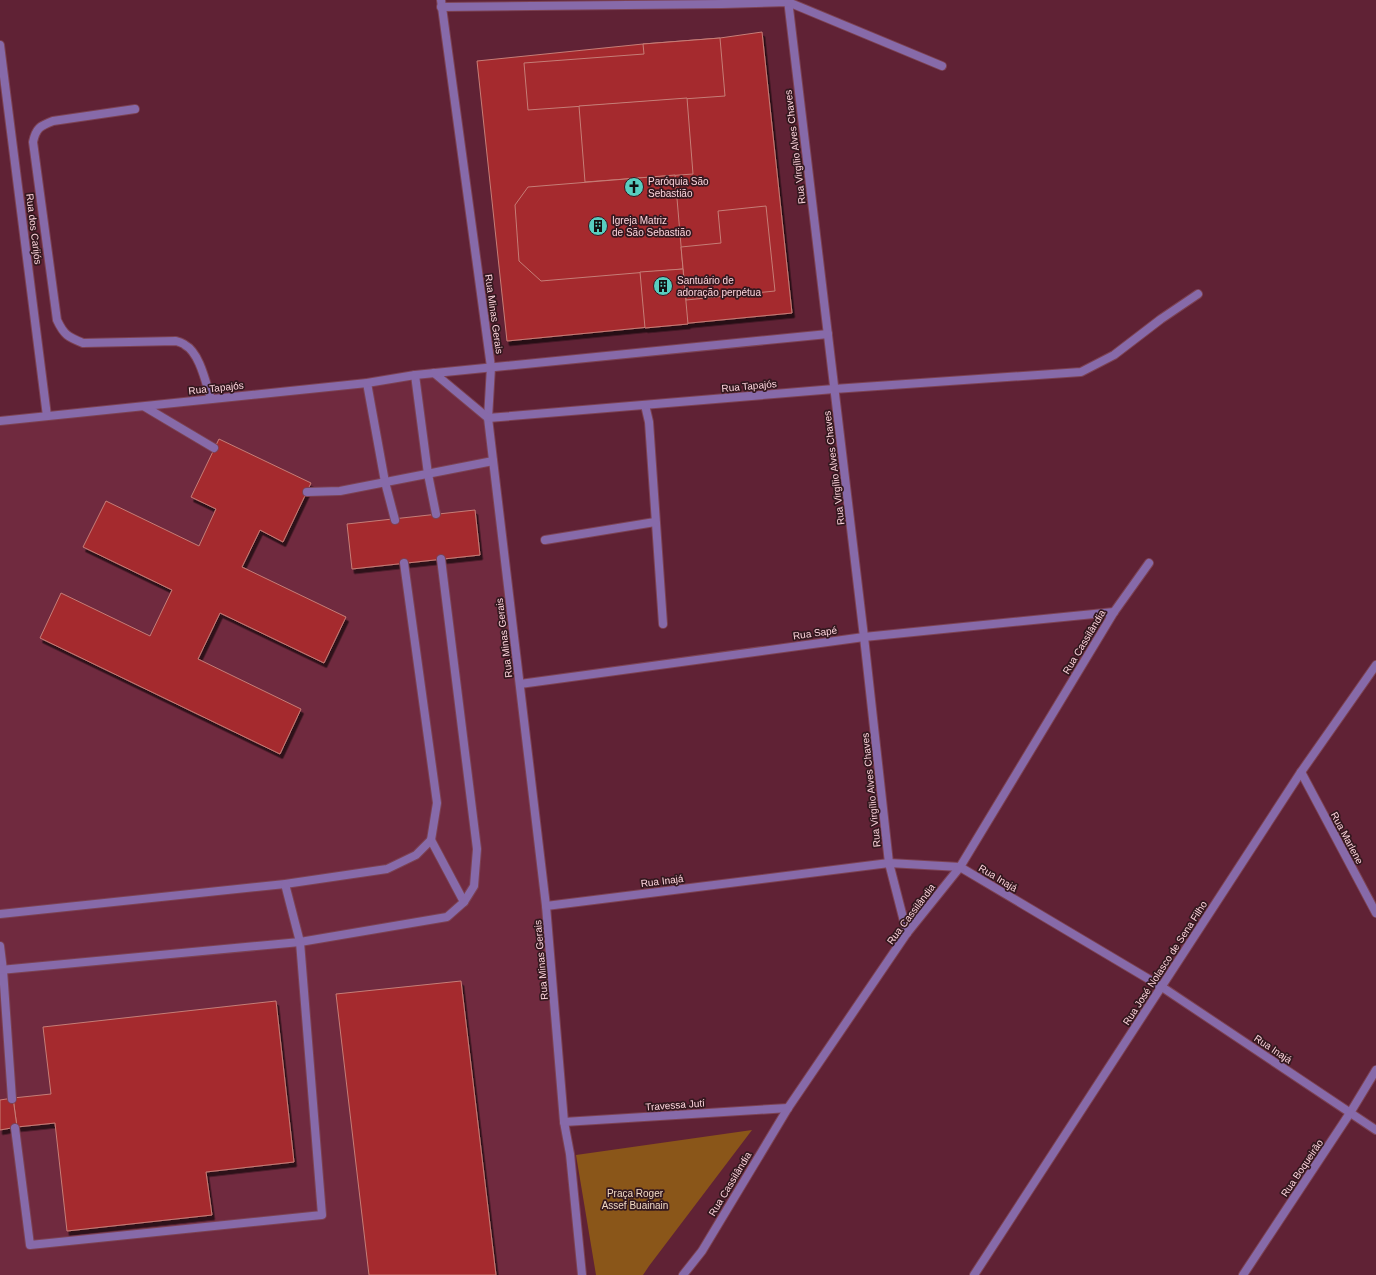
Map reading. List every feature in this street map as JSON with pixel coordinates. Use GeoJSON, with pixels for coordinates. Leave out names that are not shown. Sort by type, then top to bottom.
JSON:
{"type":"FeatureCollection","features":[{"type":"Feature","properties":{"kind":"street"},"geometry":{"type":"LineString","coordinates":[[441,4],[722,4],[788,1],[942,66]]}},
{"type":"Feature","properties":{"kind":"street","name":"Rua Virgílio Alves Chaves"},"geometry":{"type":"LineString","coordinates":[[788,1],[864,637],[889,863],[907,933]]}},
{"type":"Feature","properties":{"kind":"street","name":"Rua Minas Gerais"},"geometry":{"type":"LineString","coordinates":[[441,4],[491,368],[488,418],[546,906],[564,1122],[570,1154],[582,1275]]}},
{"type":"Feature","properties":{"kind":"street","name":"Rua dos Carijós"},"geometry":{"type":"LineString","coordinates":[[0,45],[2,78],[47,416]]}},
{"type":"Feature","properties":{"kind":"street"},"geometry":{"type":"LineString","coordinates":[[135,109],[53,121],[42,126],[35,132],[33,142],[57,320],[63,333],[70,338],[83,343],[176,341],[187,345],[201,367],[211,399]]}},
{"type":"Feature","properties":{"kind":"street","name":"Rua Tapajós"},"geometry":{"type":"LineString","coordinates":[[488,418],[834,389],[1081,372],[1114,354],[1198,294]]}},
{"type":"Feature","properties":{"kind":"street","name":"Rua Tapajós"},"geometry":{"type":"LineString","coordinates":[[0,421],[367,383],[434,373],[828,334]]}},
{"type":"Feature","properties":{"kind":"street"},"geometry":{"type":"LineString","coordinates":[[434,373],[488,418]]}},
{"type":"Feature","properties":{"kind":"street"},"geometry":{"type":"LineString","coordinates":[[415,375],[428,474],[436,514]]}},
{"type":"Feature","properties":{"kind":"street"},"geometry":{"type":"LineString","coordinates":[[367,383],[385,482],[395,520]]}},
{"type":"Feature","properties":{"kind":"street"},"geometry":{"type":"LineString","coordinates":[[644,405],[649,422],[663,624]]}},
{"type":"Feature","properties":{"kind":"street"},"geometry":{"type":"LineString","coordinates":[[145,407],[214,448]]}},
{"type":"Feature","properties":{"kind":"street"},"geometry":{"type":"LineString","coordinates":[[307,492],[340,491],[493,461]]}},
{"type":"Feature","properties":{"kind":"street"},"geometry":{"type":"LineString","coordinates":[[545,540],[655,522]]}},
{"type":"Feature","properties":{"kind":"street"},"geometry":{"type":"LineString","coordinates":[[2,970],[300,942],[446,916],[464,902],[474,886],[477,850],[441,559]]}},
{"type":"Feature","properties":{"kind":"street"},"geometry":{"type":"LineString","coordinates":[[0,914],[286,884],[387,869],[416,855],[431,840],[437,803],[404,563]]}},
{"type":"Feature","properties":{"kind":"street","name":"Rua Cassilândia"},"geometry":{"type":"LineString","coordinates":[[683,1275],[702,1251],[788,1108],[907,933],[960,867],[1114,612],[1149,563]]}},
{"type":"Feature","properties":{"kind":"street","name":"Rua Sapé"},"geometry":{"type":"LineString","coordinates":[[520,684],[864,637],[1114,612]]}},
{"type":"Feature","properties":{"kind":"street","name":"Rua José Nolasco de Sena Filho"},"geometry":{"type":"LineString","coordinates":[[974,1275],[1301,772],[1376,665]]}},
{"type":"Feature","properties":{"kind":"street","name":"Rua Marlene"},"geometry":{"type":"LineString","coordinates":[[1301,772],[1376,913]]}},
{"type":"Feature","properties":{"kind":"street"},"geometry":{"type":"LineString","coordinates":[[431,840],[464,902]]}},
{"type":"Feature","properties":{"kind":"street","name":"Rua Inajá"},"geometry":{"type":"LineString","coordinates":[[546,906],[889,863],[960,867],[1162,987],[1376,1130]]}},
{"type":"Feature","properties":{"kind":"street"},"geometry":{"type":"LineString","coordinates":[[15,1128],[30,1245],[322,1215],[300,942],[286,884]]}},
{"type":"Feature","properties":{"kind":"street"},"geometry":{"type":"LineString","coordinates":[[0,946],[12,1098]]}},
{"type":"Feature","properties":{"kind":"street","name":"Rua Boqueirão"},"geometry":{"type":"LineString","coordinates":[[1242,1275],[1350,1113],[1376,1070]]}},
{"type":"Feature","properties":{"kind":"street","name":"Travessa Jutí"},"geometry":{"type":"LineString","coordinates":[[564,1122],[788,1108]]}},
{"type":"Feature","properties":{"kind":"shaded area"},"geometry":{"type":"Polygon","coordinates":[[[434,373],[488,418],[546,906],[582,1275],[0,1275],[0,421],[434,373]]]}},
{"type":"Feature","properties":{"kind":"green space","name":"Praça Roger Assef Buainain"},"geometry":{"type":"Polygon","coordinates":[[[752,1130],[643,1275],[596,1275],[576,1155],[752,1130]]]}},
{"type":"Feature","properties":{"kind":"building","name":"Paróquia São Sebastião"},"geometry":{"type":"Polygon","coordinates":[[[762,32],[792,313],[507,341],[477,61],[643,44],[720,38],[762,32]]]}},
{"type":"Feature","properties":{"kind":"building"},"geometry":{"type":"Polygon","coordinates":[[[720,38],[725,96],[528,110],[524,63],[644,54],[643,44],[720,38]]]}},
{"type":"Feature","properties":{"kind":"building"},"geometry":{"type":"Polygon","coordinates":[[[687,98],[693,174],[585,182],[579,106],[687,98]]]}},
{"type":"Feature","properties":{"kind":"building","name":"Igreja Matriz de São Sebastião"},"geometry":{"type":"Polygon","coordinates":[[[675,175],[683,269],[541,281],[519,261],[515,205],[528,187],[675,175]]]}},
{"type":"Feature","properties":{"kind":"building"},"geometry":{"type":"Polygon","coordinates":[[[766,206],[775,291],[686,300],[681,247],[721,243],[718,211],[766,206]]]}},
{"type":"Feature","properties":{"kind":"building","name":"Santuário de adoração perpétua"},"geometry":{"type":"Polygon","coordinates":[[[683,269],[688,324],[645,328],[640,272],[683,269]]]}},
{"type":"Feature","properties":{"kind":"building"},"geometry":{"type":"Polygon","coordinates":[[[219,439],[311,483],[283,542],[260,530],[242,567],[346,617],[324,663],[220,613],[198,659],[301,709],[280,754],[40,638],[61,593],[150,636],[172,590],[83,547],[106,501],[199,546],[216,509],[191,497],[219,439]]]}},
{"type":"Feature","properties":{"kind":"building"},"geometry":{"type":"Polygon","coordinates":[[[475,510],[480,555],[352,569],[347,524],[475,510]]]}},
{"type":"Feature","properties":{"kind":"building"},"geometry":{"type":"Polygon","coordinates":[[[461,981],[496,1275],[369,1275],[336,994],[461,981]]]}},
{"type":"Feature","properties":{"kind":"building"},"geometry":{"type":"Polygon","coordinates":[[[276,1001],[294,1162],[206,1172],[212,1215],[67,1231],[55,1123],[17,1127],[13,1098],[51,1094],[43,1027],[276,1001]]]}},
{"type":"Feature","properties":{"kind":"building"},"geometry":{"type":"Polygon","coordinates":[[[13,1098],[17,1127],[0,1130],[0,1100],[13,1098]]]}},
{"type":"Feature","properties":{"kind":"place","name":"Paróquia São Sebastião"},"geometry":{"type":"Point","coordinates":[634,187]}},
{"type":"Feature","properties":{"kind":"place","name":"Igreja Matriz de São Sebastião"},"geometry":{"type":"Point","coordinates":[598,226]}},
{"type":"Feature","properties":{"kind":"place","name":"Santuário de adoração perpétua"},"geometry":{"type":"Point","coordinates":[663,286]}}]}
